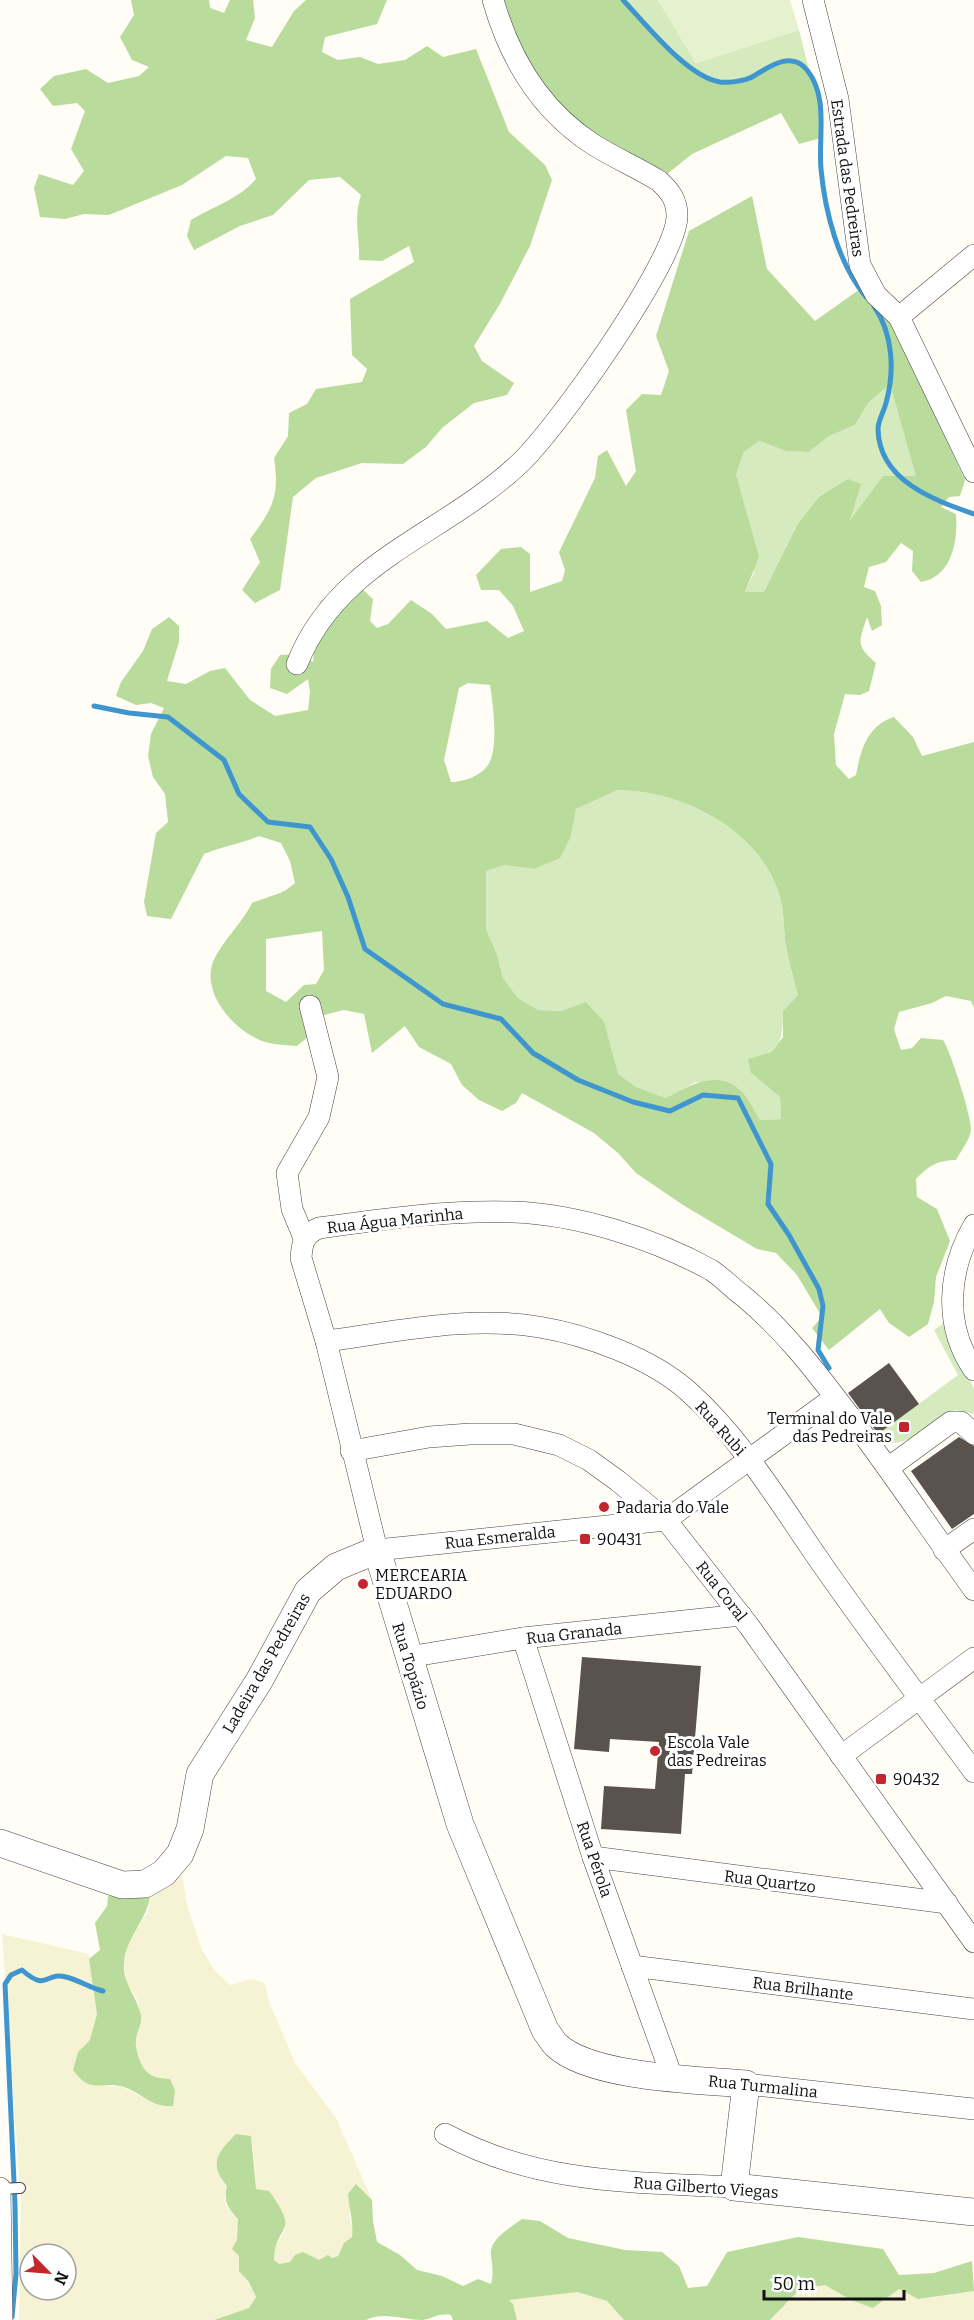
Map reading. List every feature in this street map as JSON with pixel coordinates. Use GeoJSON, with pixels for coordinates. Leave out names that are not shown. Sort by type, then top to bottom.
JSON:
{"type":"FeatureCollection","features":[{"type":"Feature","properties":{"kind":"street"},"geometry":{"type":"LineString","coordinates":[[297,664],[307,639],[338,596],[391,552],[492,487],[520,463],[549,431],[639,301],[672,235],[677,217],[670,191],[659,181],[570,128],[542,101],[514,58],[493,0]]}},
{"type":"Feature","properties":{"kind":"street","name":"Estrada das Pedreiras"},"geometry":{"type":"LineString","coordinates":[[813,0],[838,99],[860,265],[876,295],[899,317],[974,472]]}},
{"type":"Feature","properties":{"kind":"street"},"geometry":{"type":"LineString","coordinates":[[899,317],[974,255]]}},
{"type":"Feature","properties":{"kind":"street"},"geometry":{"type":"LineString","coordinates":[[304,1238],[292,1209],[287,1173],[318,1117],[328,1077],[310,1006]]}},
{"type":"Feature","properties":{"kind":"street","name":"Rua Água Marinha"},"geometry":{"type":"LineString","coordinates":[[304,1238],[319,1228],[433,1213],[514,1212],[584,1223],[648,1241],[712,1271],[766,1315],[806,1359],[888,1468],[974,1590]]}},
{"type":"Feature","properties":{"kind":"street"},"geometry":{"type":"LineString","coordinates":[[974,1225],[955,1266],[953,1287],[956,1329],[974,1370]]}},
{"type":"Feature","properties":{"kind":"street","name":"Rua Topázio"},"geometry":{"type":"LineString","coordinates":[[304,1238],[301,1258],[326,1341],[377,1550],[460,1824],[545,2030],[557,2045]]}},
{"type":"Feature","properties":{"kind":"street","name":"Rua Rubi"},"geometry":{"type":"LineString","coordinates":[[326,1341],[442,1326],[495,1324],[538,1327],[584,1339],[637,1358],[687,1390],[748,1459],[974,1772]]}},
{"type":"Feature","properties":{"kind":"street"},"geometry":{"type":"LineString","coordinates":[[666,1520],[835,1397]]}},
{"type":"Feature","properties":{"kind":"street"},"geometry":{"type":"LineString","coordinates":[[888,1468],[951,1422],[961,1422],[974,1434]]}},
{"type":"Feature","properties":{"kind":"street","name":"Rua Coral"},"geometry":{"type":"LineString","coordinates":[[351,1451],[429,1437],[514,1434],[559,1445],[589,1460],[666,1520],[741,1615],[974,1942]]}},
{"type":"Feature","properties":{"kind":"street","name":"Rua Esmeralda"},"geometry":{"type":"LineString","coordinates":[[377,1550],[666,1520]]}},
{"type":"Feature","properties":{"kind":"street"},"geometry":{"type":"LineString","coordinates":[[945,1550],[974,1529]]}},
{"type":"Feature","properties":{"kind":"street","name":"Ladeira das Pedreiras"},"geometry":{"type":"LineString","coordinates":[[0,1843],[122,1885],[145,1884],[164,1873],[180,1854],[190,1829],[200,1774],[259,1681],[308,1591],[336,1567],[377,1550]]}},
{"type":"Feature","properties":{"kind":"street","name":"Rua Granada"},"geometry":{"type":"LineString","coordinates":[[408,1657],[523,1638],[741,1615]]}},
{"type":"Feature","properties":{"kind":"street","name":"Rua Pérola"},"geometry":{"type":"LineString","coordinates":[[523,1638],[593,1857],[672,2078]]}},
{"type":"Feature","properties":{"kind":"street"},"geometry":{"type":"LineString","coordinates":[[841,1756],[974,1658]]}},
{"type":"Feature","properties":{"kind":"street","name":"Rua Quartzo"},"geometry":{"type":"LineString","coordinates":[[593,1857],[947,1903]]}},
{"type":"Feature","properties":{"kind":"street","name":"Rua Brilhante"},"geometry":{"type":"LineString","coordinates":[[632,1966],[974,2008]]}},
{"type":"Feature","properties":{"kind":"street","name":"Rua Turmalina"},"geometry":{"type":"LineString","coordinates":[[557,2045],[573,2056],[598,2065],[672,2078],[974,2109]]}},
{"type":"Feature","properties":{"kind":"street"},"geometry":{"type":"LineString","coordinates":[[734,2187],[746,2085]]}},
{"type":"Feature","properties":{"kind":"street","name":"Rua Gilberto Viegas"},"geometry":{"type":"LineString","coordinates":[[445,2134],[478,2151],[528,2168],[575,2178],[734,2187],[974,2212]]}},
{"type":"Feature","properties":{"kind":"street"},"geometry":{"type":"LineString","coordinates":[[2,2320],[10,2188]]}},
{"type":"Feature","properties":{"kind":"shaded area"},"geometry":{"type":"Polygon","coordinates":[[[182,1875],[187,1905],[202,1950],[215,1971],[230,1985],[251,1979],[265,1983],[268,1999],[295,2063],[336,2118],[372,2200],[356,2184],[349,2216],[353,2228],[352,2238],[344,2243],[338,2256],[319,2260],[295,2255],[290,2262],[279,2264],[274,2260],[274,2249],[286,2228],[256,2189],[253,2145],[221,2179],[227,2186],[224,2197],[227,2207],[238,2219],[237,2240],[244,2277],[256,2297],[249,2308],[214,2320],[19,2320],[19,2302],[78,2302],[78,2242],[20,2242],[21,2206],[2,1934],[89,1954],[97,2014],[90,2041],[78,2052],[109,2087],[119,2086],[164,2107],[173,2106],[153,2078],[142,2069],[135,2043],[142,2019],[137,1999],[127,1984],[124,1964],[130,1938],[148,1912],[150,1896],[182,1875]]]}},
{"type":"Feature","properties":{"kind":"shaded area"},"geometry":{"type":"Polygon","coordinates":[[[826,2284],[851,2300],[899,2289],[918,2299],[974,2291],[974,2320],[770,2320],[799,2290],[826,2284]]]}},
{"type":"Feature","properties":{"kind":"shaded area"},"geometry":{"type":"Polygon","coordinates":[[[576,2292],[607,2301],[624,2320],[517,2320],[513,2304],[508,2300],[576,2292]]]}},
{"type":"Feature","properties":{"kind":"green space"},"geometry":{"type":"Polygon","coordinates":[[[131,0],[209,0],[210,8],[224,13],[230,0],[253,0],[255,18],[246,40],[272,47],[294,11],[306,0],[387,0],[377,24],[325,37],[322,52],[338,60],[360,57],[378,64],[405,60],[427,46],[443,57],[476,49],[509,132],[545,165],[552,180],[530,246],[501,302],[474,346],[482,361],[514,383],[507,395],[474,403],[442,428],[426,447],[403,464],[362,463],[316,478],[293,497],[280,590],[255,603],[242,590],[260,562],[250,539],[269,511],[275,493],[274,458],[288,436],[289,413],[307,404],[316,389],[362,382],[367,369],[352,355],[350,299],[414,262],[409,246],[382,261],[359,260],[357,220],[361,195],[340,177],[309,180],[273,215],[240,226],[194,250],[187,236],[191,220],[242,192],[256,179],[248,158],[226,156],[182,185],[109,215],[84,214],[65,219],[40,217],[34,188],[39,174],[73,185],[84,171],[71,149],[85,111],[77,103],[53,106],[40,89],[54,76],[86,69],[108,83],[139,76],[149,67],[132,60],[120,37],[134,15],[131,0]]]}},
{"type":"Feature","properties":{"kind":"green space"},"geometry":{"type":"Polygon","coordinates":[[[499,0],[623,0],[681,61],[708,78],[721,82],[745,79],[778,62],[798,63],[804,67],[812,80],[818,102],[821,138],[799,144],[781,113],[692,154],[666,175],[588,129],[554,100],[526,64],[499,0]]]}},
{"type":"Feature","properties":{"kind":"green space"},"geometry":{"type":"Polygon","coordinates":[[[623,0],[658,0],[696,63],[799,30],[810,74],[802,63],[765,68],[745,79],[736,81],[719,80],[703,75],[673,54],[623,0]]]}},
{"type":"Feature","properties":{"kind":"green space"},"geometry":{"type":"Polygon","coordinates":[[[658,0],[790,0],[799,30],[696,63],[658,0]]]}},
{"type":"Feature","properties":{"kind":"green space"},"geometry":{"type":"Polygon","coordinates":[[[752,196],[767,269],[815,321],[860,289],[893,324],[965,480],[960,496],[949,497],[941,507],[956,514],[956,535],[951,556],[940,573],[921,582],[912,571],[913,551],[901,543],[886,562],[869,567],[864,587],[875,591],[881,606],[882,625],[872,631],[867,617],[861,643],[865,652],[876,663],[869,691],[860,695],[845,694],[834,734],[836,765],[849,779],[856,775],[860,756],[871,732],[894,717],[913,737],[922,756],[974,742],[974,1008],[971,1001],[946,996],[932,1003],[899,1012],[894,1029],[901,1050],[912,1048],[921,1038],[943,1040],[960,1084],[971,1130],[956,1160],[934,1165],[916,1179],[917,1197],[937,1209],[950,1241],[936,1277],[934,1302],[928,1324],[909,1337],[889,1323],[880,1309],[829,1350],[812,1328],[822,1317],[797,1275],[776,1253],[757,1249],[683,1205],[636,1173],[618,1153],[594,1133],[522,1093],[516,1103],[502,1111],[479,1100],[462,1085],[451,1064],[419,1047],[405,1026],[372,1053],[364,1014],[344,1010],[320,1016],[308,1037],[297,1046],[265,1042],[244,1031],[234,1022],[217,1001],[211,977],[212,965],[220,949],[252,903],[280,893],[295,883],[290,861],[281,843],[259,836],[211,851],[204,854],[171,919],[147,916],[144,902],[156,833],[168,822],[165,794],[153,777],[148,756],[151,734],[164,708],[151,703],[136,705],[116,696],[121,682],[143,651],[152,629],[169,617],[179,626],[179,642],[167,681],[186,684],[210,671],[225,668],[250,700],[275,716],[308,710],[310,692],[308,679],[287,694],[270,688],[271,669],[280,655],[300,654],[313,662],[316,617],[321,600],[338,608],[361,588],[373,599],[370,621],[377,628],[388,624],[411,600],[432,614],[446,629],[487,621],[508,638],[524,631],[513,606],[499,590],[481,590],[476,575],[501,549],[521,547],[530,554],[530,592],[562,581],[565,570],[559,552],[595,478],[598,456],[607,450],[626,486],[636,471],[626,410],[642,394],[661,395],[669,371],[656,336],[689,231],[752,196]],[[890,384],[868,403],[855,425],[829,436],[809,452],[786,451],[759,441],[744,452],[736,475],[759,557],[745,592],[764,592],[798,524],[819,497],[848,479],[861,484],[850,520],[883,476],[916,476],[890,384]],[[468,683],[459,688],[444,760],[451,782],[466,780],[485,769],[491,758],[494,738],[490,685],[468,683]],[[618,790],[576,809],[571,836],[560,858],[534,869],[505,865],[486,871],[486,929],[497,954],[503,978],[518,998],[538,1010],[562,1011],[586,1002],[604,1022],[618,1074],[636,1087],[666,1098],[692,1085],[720,1080],[741,1091],[760,1120],[781,1119],[780,1097],[751,1073],[748,1059],[772,1052],[783,1037],[783,1011],[798,995],[785,941],[782,905],[773,879],[760,857],[741,837],[720,821],[670,798],[644,792],[618,790]],[[322,931],[266,939],[266,991],[286,1002],[304,985],[316,984],[324,970],[322,931]]]}},
{"type":"Feature","properties":{"kind":"green space"},"geometry":{"type":"Polygon","coordinates":[[[890,384],[917,476],[883,476],[849,522],[781,560],[764,592],[745,592],[754,572],[736,475],[744,452],[759,441],[786,451],[809,452],[829,436],[855,425],[868,403],[890,384]]]}},
{"type":"Feature","properties":{"kind":"green space"},"geometry":{"type":"Polygon","coordinates":[[[618,790],[644,792],[670,798],[720,821],[741,837],[760,857],[773,879],[782,905],[786,948],[798,995],[783,1011],[782,1033],[777,1046],[751,1073],[780,1097],[781,1119],[760,1120],[739,1088],[696,1082],[666,1098],[636,1087],[618,1074],[613,1061],[562,1011],[538,1010],[518,998],[503,978],[497,954],[486,929],[486,871],[505,865],[534,869],[571,836],[576,809],[618,790]]]}},
{"type":"Feature","properties":{"kind":"green space"},"geometry":{"type":"Polygon","coordinates":[[[946,1322],[959,1361],[974,1388],[974,1414],[955,1410],[916,1435],[895,1443],[874,1437],[958,1375],[934,1330],[946,1322]]]}},
{"type":"Feature","properties":{"kind":"green space"},"geometry":{"type":"Polygon","coordinates":[[[108,1896],[150,1896],[145,1913],[128,1945],[124,1970],[141,2015],[136,2043],[140,2061],[149,2074],[158,2078],[170,2079],[175,2090],[173,2106],[159,2105],[120,2086],[90,2085],[73,2070],[78,2052],[90,2040],[97,2014],[89,1959],[100,1950],[95,1923],[107,1906],[108,1896]]]}},
{"type":"Feature","properties":{"kind":"green space"},"geometry":{"type":"Polygon","coordinates":[[[236,2134],[251,2136],[256,2189],[269,2191],[284,2215],[284,2228],[275,2248],[274,2260],[279,2264],[290,2262],[295,2255],[303,2252],[319,2260],[328,2255],[332,2258],[338,2256],[344,2243],[352,2237],[348,2194],[356,2184],[372,2200],[377,2242],[400,2255],[417,2270],[442,2276],[463,2286],[478,2279],[491,2284],[493,2244],[501,2234],[522,2219],[540,2221],[568,2238],[625,2250],[662,2252],[679,2266],[688,2288],[707,2286],[727,2252],[798,2237],[883,2249],[899,2275],[934,2273],[972,2261],[974,2291],[918,2299],[899,2289],[873,2308],[851,2300],[825,2285],[799,2290],[770,2320],[624,2320],[607,2301],[577,2292],[509,2300],[513,2304],[517,2320],[453,2320],[451,2315],[439,2315],[423,2320],[379,2316],[366,2320],[214,2320],[249,2308],[256,2297],[249,2282],[239,2271],[239,2256],[232,2249],[237,2240],[238,2219],[227,2204],[227,2186],[221,2178],[217,2164],[220,2152],[236,2134]]]}},
{"type":"Feature","properties":{"kind":"building"},"geometry":{"type":"Polygon","coordinates":[[[889,1363],[919,1404],[878,1434],[848,1393],[889,1363]]]}},
{"type":"Feature","properties":{"kind":"building"},"geometry":{"type":"Polygon","coordinates":[[[959,1437],[974,1446],[974,1514],[952,1529],[911,1471],[959,1437]]]}},
{"type":"Feature","properties":{"kind":"building"},"geometry":{"type":"Polygon","coordinates":[[[582,1657],[701,1666],[692,1774],[685,1774],[681,1834],[601,1829],[604,1786],[655,1789],[659,1742],[610,1739],[609,1752],[574,1749],[582,1657]]]}},
{"type":"Feature","properties":{"kind":"waterway"},"geometry":{"type":"LineString","coordinates":[[623,0],[668,48],[707,78],[720,82],[741,81],[773,65],[787,61],[801,64],[807,70],[818,92],[821,118],[821,169],[834,236],[848,269],[866,297]]}},
{"type":"Feature","properties":{"kind":"waterway"},"geometry":{"type":"LineString","coordinates":[[874,306],[889,341],[891,378],[878,429],[881,447],[888,462],[911,486],[926,495],[974,514]]}},
{"type":"Feature","properties":{"kind":"waterway"},"geometry":{"type":"LineString","coordinates":[[94,706],[168,717],[224,760],[239,794],[268,822],[310,827],[331,859],[348,897],[365,949],[443,1004],[501,1019],[533,1053],[578,1080],[633,1102],[670,1111],[703,1095],[738,1098],[771,1164],[768,1204],[789,1235],[819,1289],[823,1306],[818,1350],[829,1368]]}},
{"type":"Feature","properties":{"kind":"waterway"},"geometry":{"type":"LineString","coordinates":[[12,2317],[16,2274],[15,2204],[5,1984],[11,1975],[22,1970],[37,1980],[66,1977],[103,1991]]}},
{"type":"Feature","properties":{"kind":"place","name":"Terminal do Vale das Pedreiras"},"geometry":{"type":"Point","coordinates":[904,1427]}},
{"type":"Feature","properties":{"kind":"place","name":"Padaria do Vale"},"geometry":{"type":"Point","coordinates":[604,1507]}},
{"type":"Feature","properties":{"kind":"place","name":"90431"},"geometry":{"type":"Point","coordinates":[585,1539]}},
{"type":"Feature","properties":{"kind":"place","name":"MERCEARIA EDUARDO"},"geometry":{"type":"Point","coordinates":[363,1584]}},
{"type":"Feature","properties":{"kind":"place","name":"Escola Vale das Pedreiras"},"geometry":{"type":"Point","coordinates":[655,1751]}},
{"type":"Feature","properties":{"kind":"place","name":"90432"},"geometry":{"type":"Point","coordinates":[881,1779]}}]}
